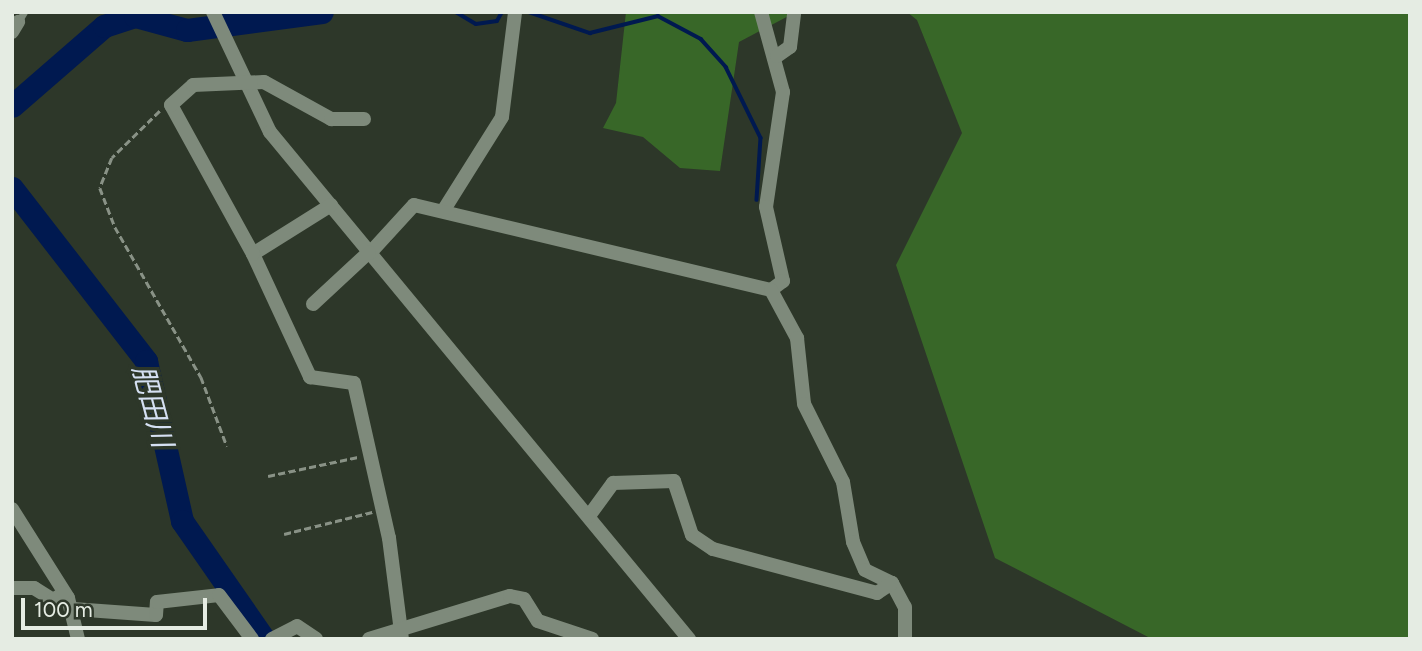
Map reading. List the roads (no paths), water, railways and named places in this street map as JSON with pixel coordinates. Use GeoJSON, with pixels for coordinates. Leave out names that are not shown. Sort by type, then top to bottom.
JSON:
{"type":"FeatureCollection","features":[{"type":"Feature","properties":{"kind":"street"},"geometry":{"type":"LineString","coordinates":[[213,12],[270,132],[689,639]]}},
{"type":"Feature","properties":{"kind":"street"},"geometry":{"type":"LineString","coordinates":[[446,208],[502,117],[515,12]]}},
{"type":"Feature","properties":{"kind":"street"},"geometry":{"type":"LineString","coordinates":[[761,12],[776,53],[783,92],[769,152],[766,207],[783,281],[771,290]]}},
{"type":"Feature","properties":{"kind":"street"},"geometry":{"type":"LineString","coordinates":[[776,53],[784,12]]}},
{"type":"Feature","properties":{"kind":"street"},"geometry":{"type":"LineString","coordinates":[[776,53],[789,47],[793,12]]}},
{"type":"Feature","properties":{"kind":"street"},"geometry":{"type":"LineString","coordinates":[[364,119],[331,119],[275,85],[193,85],[171,105],[253,254],[310,377],[354,383],[383,509],[402,634]]}},
{"type":"Feature","properties":{"kind":"street"},"geometry":{"type":"LineString","coordinates":[[253,254],[331,205]]}},
{"type":"Feature","properties":{"kind":"street"},"geometry":{"type":"LineString","coordinates":[[313,304],[370,253],[408,208],[446,208],[771,290],[797,338],[804,404],[843,482],[853,542],[866,570],[892,583],[905,607],[905,639]]}},
{"type":"Feature","properties":{"kind":"street"},"geometry":{"type":"LineString","coordinates":[[589,516],[613,483],[674,481],[692,534],[713,549],[877,593],[892,583]]}},
{"type":"Feature","properties":{"kind":"street"},"geometry":{"type":"LineString","coordinates":[[12,509],[73,610],[78,639]]}},
{"type":"Feature","properties":{"kind":"street"},"geometry":{"type":"LineString","coordinates":[[12,588],[34,588],[53,600],[64,593]]}},
{"type":"Feature","properties":{"kind":"street"},"geometry":{"type":"LineString","coordinates":[[73,610],[156,615],[157,602],[219,595],[252,639]]}},
{"type":"Feature","properties":{"kind":"street"},"geometry":{"type":"LineString","coordinates":[[369,639],[402,634],[510,596],[524,599],[538,621],[592,639]]}},
{"type":"Feature","properties":{"kind":"street"},"geometry":{"type":"LineString","coordinates":[[271,639],[291,626],[316,639]]}},
{"type":"Feature","properties":{"kind":"waterway","name":"肥田川"},"geometry":{"type":"LineString","coordinates":[[12,106],[104,26],[135,16],[187,30],[322,12]]}},
{"type":"Feature","properties":{"kind":"waterway"},"geometry":{"type":"LineString","coordinates":[[456,12],[476,24],[497,21],[502,12]]}},
{"type":"Feature","properties":{"kind":"waterway"},"geometry":{"type":"LineString","coordinates":[[529,12],[590,33],[658,16],[701,39],[726,67],[761,138],[757,200]]}},
{"type":"Feature","properties":{"kind":"waterway","name":"肥田川"},"geometry":{"type":"LineString","coordinates":[[12,188],[146,361],[182,521],[264,639]]}}]}
